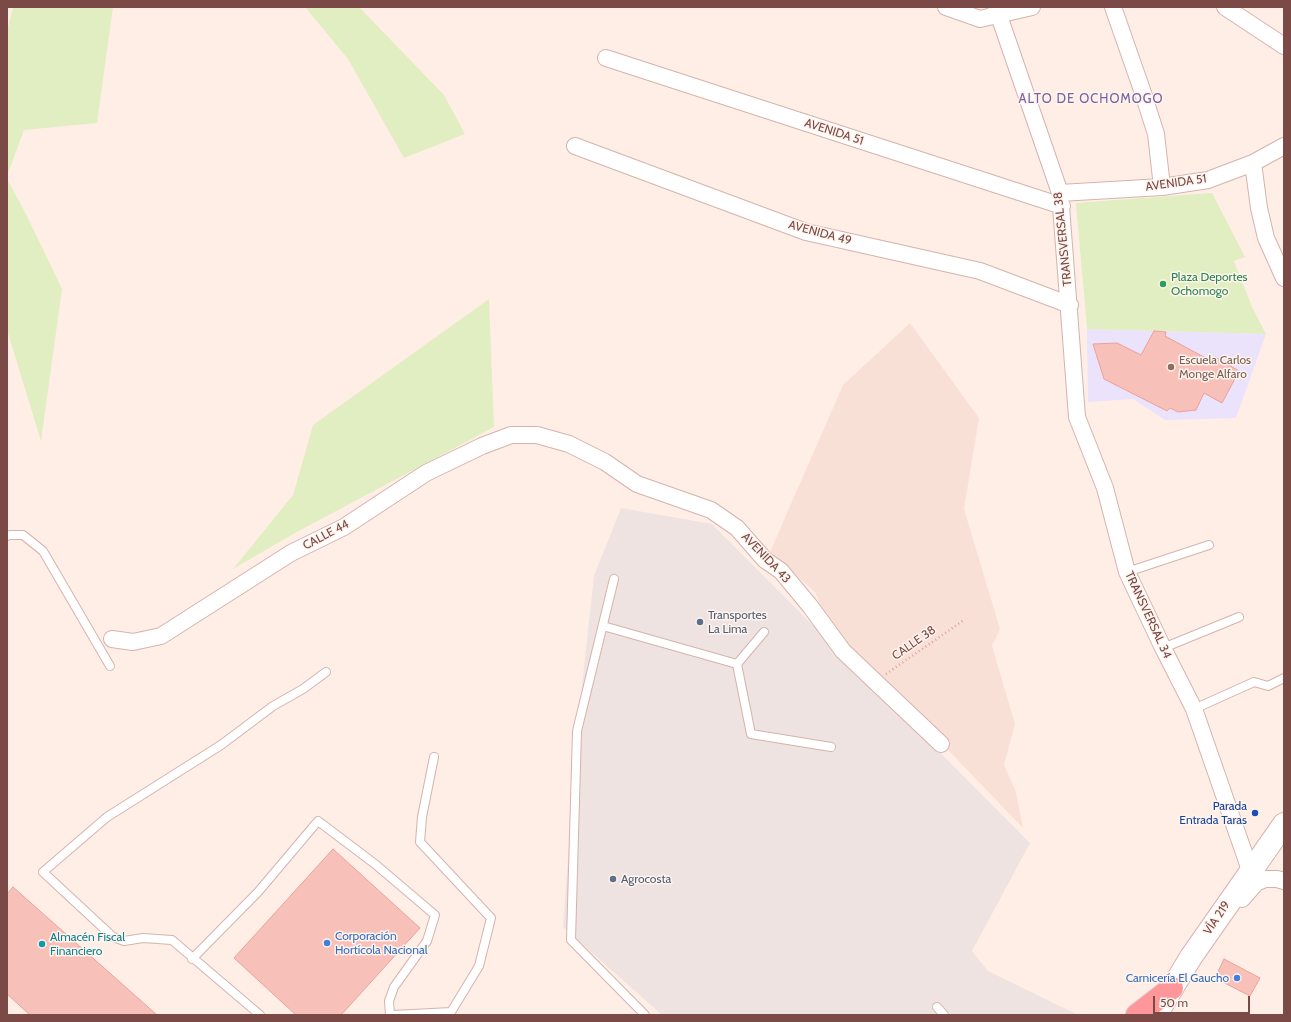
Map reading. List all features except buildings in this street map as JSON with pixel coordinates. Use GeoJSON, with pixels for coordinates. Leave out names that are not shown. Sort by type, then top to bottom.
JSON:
{"type":"FeatureCollection","features":[{"type":"Feature","properties":{"kind":"highway"},"geometry":{"type":"LineString","coordinates":[[1138,1015],[1172,988]]}},
{"type":"Feature","properties":{"kind":"main road","name":"VÍA 219"},"geometry":{"type":"LineString","coordinates":[[1156,1015],[1190,957],[1284,824]]}},
{"type":"Feature","properties":{"kind":"street"},"geometry":{"type":"LineString","coordinates":[[946,7],[980,19],[998,11],[1032,7]]}},
{"type":"Feature","properties":{"kind":"street"},"geometry":{"type":"LineString","coordinates":[[1113,7],[1156,134],[1162,187]]}},
{"type":"Feature","properties":{"kind":"street"},"geometry":{"type":"LineString","coordinates":[[1225,7],[1284,46]]}},
{"type":"Feature","properties":{"kind":"street","name":"TRANSVERSAL 38"},"geometry":{"type":"LineString","coordinates":[[998,11],[1061,199],[1070,305]]}},
{"type":"Feature","properties":{"kind":"street","name":"AVENIDA 51"},"geometry":{"type":"LineString","coordinates":[[606,58],[1061,199],[1208,180],[1253,163],[1284,146]]}},
{"type":"Feature","properties":{"kind":"street","name":"AVENIDA 49"},"geometry":{"type":"LineString","coordinates":[[575,146],[806,232],[980,271],[1070,305]]}},
{"type":"Feature","properties":{"kind":"street"},"geometry":{"type":"LineString","coordinates":[[1253,163],[1259,208],[1266,238],[1284,278]]}},
{"type":"Feature","properties":{"kind":"street","name":"TRANSVERSAL 34"},"geometry":{"type":"LineString","coordinates":[[1070,305],[1076,417],[1105,488],[1127,572],[1162,648],[1194,709],[1256,862]]}},
{"type":"Feature","properties":{"kind":"street","name":"CALLE 44"},"geometry":{"type":"LineString","coordinates":[[112,639],[133,642],[161,636],[291,553],[344,527],[426,473],[482,446],[511,435],[522,434],[544,437]]}},
{"type":"Feature","properties":{"kind":"street","name":"AVENIDA 43"},"geometry":{"type":"LineString","coordinates":[[544,437],[569,444],[605,462],[637,484],[711,510],[737,528],[765,560],[781,571],[810,606],[843,651],[941,744]]}},
{"type":"Feature","properties":{"kind":"street"},"geometry":{"type":"LineString","coordinates":[[1190,957],[1256,883],[1265,879],[1278,878],[1284,881]]}},
{"type":"Feature","properties":{"kind":"lane"},"geometry":{"type":"LineString","coordinates":[[7,536],[23,535],[43,551],[110,666]]}},
{"type":"Feature","properties":{"kind":"lane"},"geometry":{"type":"LineString","coordinates":[[1127,572],[1209,545]]}},
{"type":"Feature","properties":{"kind":"lane"},"geometry":{"type":"LineString","coordinates":[[614,579],[577,731],[571,940],[645,1015]]}},
{"type":"Feature","properties":{"kind":"lane"},"geometry":{"type":"LineString","coordinates":[[1162,648],[1239,617]]}},
{"type":"Feature","properties":{"kind":"lane"},"geometry":{"type":"LineString","coordinates":[[603,626],[737,664]]}},
{"type":"Feature","properties":{"kind":"lane"},"geometry":{"type":"LineString","coordinates":[[737,664],[764,632]]}},
{"type":"Feature","properties":{"kind":"lane"},"geometry":{"type":"LineString","coordinates":[[737,664],[751,734],[831,747]]}},
{"type":"Feature","properties":{"kind":"lane"},"geometry":{"type":"LineString","coordinates":[[260,1015],[192,959],[172,940],[143,938],[124,941],[113,937],[43,872],[107,817],[221,745],[273,706],[303,689],[326,672]]}},
{"type":"Feature","properties":{"kind":"lane"},"geometry":{"type":"LineString","coordinates":[[1194,709],[1254,682],[1268,686],[1284,678]]}},
{"type":"Feature","properties":{"kind":"lane"},"geometry":{"type":"LineString","coordinates":[[393,1015],[450,1012],[479,966],[491,918],[420,842],[422,817],[434,757]]}},
{"type":"Feature","properties":{"kind":"lane"},"geometry":{"type":"LineString","coordinates":[[192,959],[258,892],[318,821],[375,864],[435,915],[427,940],[394,987],[389,1001],[390,1015]]}},
{"type":"Feature","properties":{"kind":"lane"},"geometry":{"type":"LineString","coordinates":[[937,1007],[944,1015]]}},
{"type":"Feature","properties":{"kind":"path","name":"CALLE 38"},"geometry":{"type":"LineString","coordinates":[[875,681],[964,620]]}},
{"type":"Feature","properties":{"kind":"shaded area"},"geometry":{"type":"Polygon","coordinates":[[[910,323],[979,418],[964,509],[1000,629],[992,646],[1015,724],[1004,765],[1016,792],[1023,828],[853,651],[824,614],[815,592],[770,552],[843,385],[910,323]]]}},
{"type":"Feature","properties":{"kind":"shaded area","name":"Escuela Carlos Monge Alfaro"},"geometry":{"type":"Polygon","coordinates":[[[1087,329],[1266,334],[1236,418],[1165,420],[1133,399],[1088,402],[1087,329]]]}},
{"type":"Feature","properties":{"kind":"shaded area"},"geometry":{"type":"Polygon","coordinates":[[[621,508],[712,524],[1030,843],[972,951],[988,971],[1078,1015],[662,1015],[563,927],[577,731],[594,576],[621,508]]]}},
{"type":"Feature","properties":{"kind":"green space"},"geometry":{"type":"Polygon","coordinates":[[[13,7],[113,7],[97,123],[24,130],[7,176],[7,31],[13,7]]]}},
{"type":"Feature","properties":{"kind":"green space"},"geometry":{"type":"Polygon","coordinates":[[[305,7],[359,7],[444,95],[465,134],[404,158],[348,59],[305,7]]]}},
{"type":"Feature","properties":{"kind":"green space"},"geometry":{"type":"Polygon","coordinates":[[[7,179],[26,214],[62,289],[41,441],[7,330],[7,179]]]}},
{"type":"Feature","properties":{"kind":"green space","name":"Plaza Deportes Ochomogo"},"geometry":{"type":"Polygon","coordinates":[[[1212,193],[1245,257],[1234,261],[1252,307],[1266,334],[1087,329],[1076,203],[1212,193]]]}},
{"type":"Feature","properties":{"kind":"green space"},"geometry":{"type":"Polygon","coordinates":[[[489,299],[494,427],[295,533],[233,569],[293,495],[313,425],[489,299]]]}},
{"type":"Feature","properties":{"kind":"place","name":"Plaza Deportes Ochomogo"},"geometry":{"type":"Point","coordinates":[1163,284]}},
{"type":"Feature","properties":{"kind":"place","name":"Escuela Carlos Monge Alfaro"},"geometry":{"type":"Point","coordinates":[1171,367]}},
{"type":"Feature","properties":{"kind":"place","name":"Transportes La Lima"},"geometry":{"type":"Point","coordinates":[700,622]}},
{"type":"Feature","properties":{"kind":"place","name":"Parada Entrada Taras"},"geometry":{"type":"Point","coordinates":[1255,813]}},
{"type":"Feature","properties":{"kind":"place","name":"Agrocosta"},"geometry":{"type":"Point","coordinates":[613,879]}},
{"type":"Feature","properties":{"kind":"place","name":"Corporación Hortícola Nacional"},"geometry":{"type":"Point","coordinates":[327,943]}},
{"type":"Feature","properties":{"kind":"place","name":"Almacén Fiscal Financiero"},"geometry":{"type":"Point","coordinates":[42,944]}},
{"type":"Feature","properties":{"kind":"place","name":"Carnicería El Gaucho"},"geometry":{"type":"Point","coordinates":[1237,978]}},
{"type":"Feature","properties":{"kind":"district","name":"ALTO DE OCHOMOGO"},"geometry":{"type":"Point","coordinates":[1091,99]}}]}
